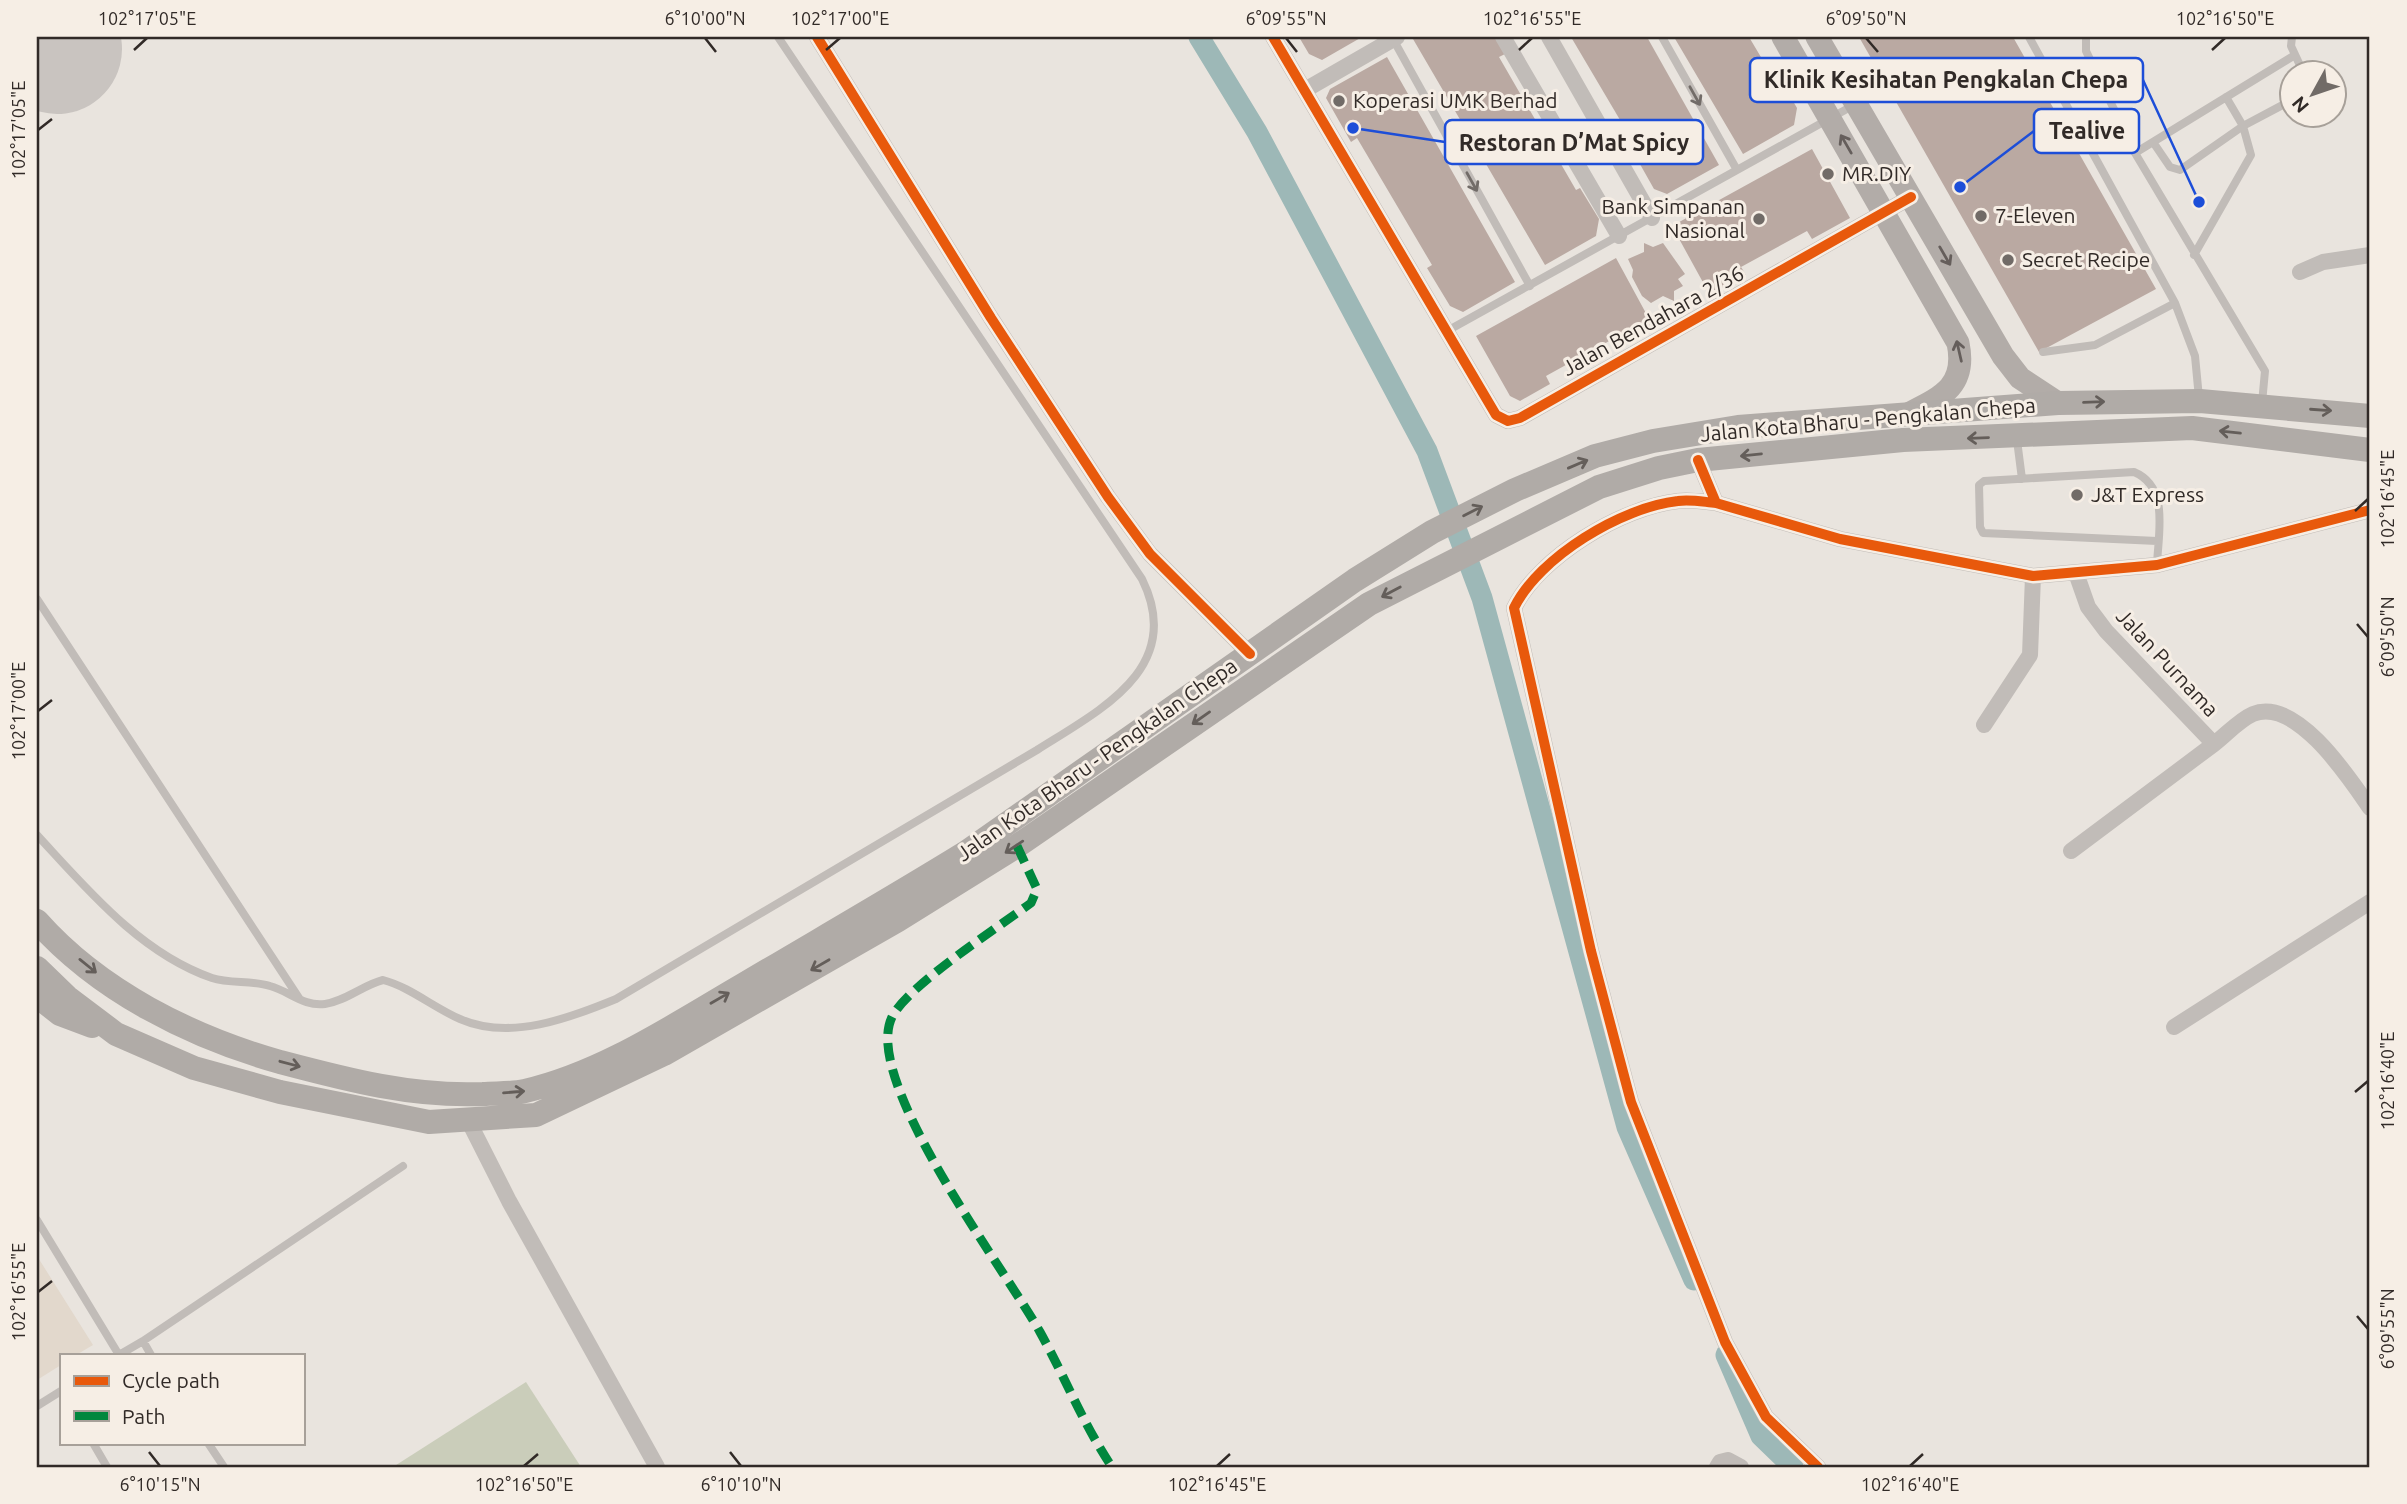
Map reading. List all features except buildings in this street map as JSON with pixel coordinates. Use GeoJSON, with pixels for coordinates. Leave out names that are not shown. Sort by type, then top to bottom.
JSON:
{"type":"FeatureCollection","features":[{"type":"Feature","properties":{"kind":"main road","name":"Jalan Kota Bharu - Pengkalan Chepa"},"geometry":{"type":"LineString","coordinates":[[37,920],[113,986],[180,1026],[221,1044],[373,1087],[450,1095],[523,1092],[579,1074],[663,1032],[920,881],[965,853],[1356,580],[1432,532],[1514,490],[1595,456],[1653,441],[1738,427],[2058,403],[2200,401],[2370,416]]}},
{"type":"Feature","properties":{"kind":"main road","name":"Jalan Kota Bharu - Pengkalan Chepa"},"geometry":{"type":"LineString","coordinates":[[37,968],[67,997],[116,1034],[194,1068],[280,1092],[429,1122],[469,1122],[536,1115],[664,1054],[898,920],[1017,846],[1369,604],[1599,487],[1659,468],[1698,460],[1903,440],[2192,428],[2370,450]]}},
{"type":"Feature","properties":{"kind":"main road"},"geometry":{"type":"LineString","coordinates":[[37,996],[60,1014],[116,1034]]}},
{"type":"Feature","properties":{"kind":"street"},"geometry":{"type":"LineString","coordinates":[[817,37],[990,318],[1108,497],[1150,554],[1250,654]]}},
{"type":"Feature","properties":{"kind":"street"},"geometry":{"type":"LineString","coordinates":[[1273,37],[1447,331]]}},
{"type":"Feature","properties":{"kind":"street"},"geometry":{"type":"LineString","coordinates":[[1503,37],[1619,236]]}},
{"type":"Feature","properties":{"kind":"street"},"geometry":{"type":"LineString","coordinates":[[1549,37],[1652,218]]}},
{"type":"Feature","properties":{"kind":"street"},"geometry":{"type":"LineString","coordinates":[[1783,37],[1958,343],[1962,361],[1958,376],[1950,388],[1905,415]]}},
{"type":"Feature","properties":{"kind":"street"},"geometry":{"type":"LineString","coordinates":[[1818,37],[2003,356],[2028,384],[2058,403]]}},
{"type":"Feature","properties":{"kind":"street"},"geometry":{"type":"LineString","coordinates":[[1305,90],[1394,38]]}},
{"type":"Feature","properties":{"kind":"street","name":"Jalan Bendahara 2/36"},"geometry":{"type":"LineString","coordinates":[[1447,331],[1496,415],[1508,421],[1520,418],[1910,197]]}},
{"type":"Feature","properties":{"kind":"street"},"geometry":{"type":"LineString","coordinates":[[2300,272],[2323,262],[2370,255]]}},
{"type":"Feature","properties":{"kind":"street"},"geometry":{"type":"LineString","coordinates":[[1698,460],[1716,502]]}},
{"type":"Feature","properties":{"kind":"street"},"geometry":{"type":"LineString","coordinates":[[1818,1467],[1766,1417],[1725,1342],[1631,1102],[1591,951],[1514,608],[1538,575],[1579,541],[1639,510],[1679,500],[1716,502],[1840,539],[2033,576],[2157,565],[2370,510]]}},
{"type":"Feature","properties":{"kind":"street","name":"Jalan Purnama"},"geometry":{"type":"LineString","coordinates":[[2076,573],[2088,607],[2106,631],[2214,744],[2253,714],[2267,712],[2281,716],[2317,739],[2370,808]]}},
{"type":"Feature","properties":{"kind":"street"},"geometry":{"type":"LineString","coordinates":[[1984,725],[2030,655],[2033,576]]}},
{"type":"Feature","properties":{"kind":"street"},"geometry":{"type":"LineString","coordinates":[[2071,851],[2214,744]]}},
{"type":"Feature","properties":{"kind":"street"},"geometry":{"type":"LineString","coordinates":[[2174,1027],[2370,902]]}},
{"type":"Feature","properties":{"kind":"street"},"geometry":{"type":"LineString","coordinates":[[469,1122],[509,1202],[657,1467]]}},
{"type":"Feature","properties":{"kind":"street"},"geometry":{"type":"LineString","coordinates":[[1717,1467],[1720,1462],[1728,1460],[1741,1467]]}},
{"type":"Feature","properties":{"kind":"lane"},"geometry":{"type":"LineString","coordinates":[[37,835],[127,927],[162,952],[216,979],[271,986],[301,1000],[326,1004],[383,980],[397,984],[418,999],[463,1021],[508,1027],[559,1022],[616,999],[1037,750],[1093,714],[1141,673],[1150,650],[1154,625],[1152,599],[1142,579],[778,37]]}},
{"type":"Feature","properties":{"kind":"lane"},"geometry":{"type":"LineString","coordinates":[[1662,37],[1737,170]]}},
{"type":"Feature","properties":{"kind":"lane"},"geometry":{"type":"LineString","coordinates":[[2029,37],[2175,303],[2195,356],[2200,401]]}},
{"type":"Feature","properties":{"kind":"lane"},"geometry":{"type":"LineString","coordinates":[[2086,37],[2087,51],[2094,69],[2135,153],[2265,371],[2262,406]]}},
{"type":"Feature","properties":{"kind":"lane"},"geometry":{"type":"LineString","coordinates":[[2292,37],[2297,60]]}},
{"type":"Feature","properties":{"kind":"lane"},"geometry":{"type":"LineString","coordinates":[[1394,38],[1530,286]]}},
{"type":"Feature","properties":{"kind":"lane"},"geometry":{"type":"LineString","coordinates":[[2135,153],[2295,55]]}},
{"type":"Feature","properties":{"kind":"lane"},"geometry":{"type":"LineString","coordinates":[[2194,255],[2251,155],[2243,127],[2226,97]]}},
{"type":"Feature","properties":{"kind":"lane"},"geometry":{"type":"LineString","coordinates":[[1447,331],[1857,104]]}},
{"type":"Feature","properties":{"kind":"lane"},"geometry":{"type":"LineString","coordinates":[[2153,142],[2170,167],[2180,170],[2243,127],[2278,107]]}},
{"type":"Feature","properties":{"kind":"lane"},"geometry":{"type":"LineString","coordinates":[[2043,352],[2095,345],[2175,303]]}},
{"type":"Feature","properties":{"kind":"lane"},"geometry":{"type":"LineString","coordinates":[[2017,437],[2022,479]]}},
{"type":"Feature","properties":{"kind":"lane"},"geometry":{"type":"LineString","coordinates":[[2157,541],[1983,533],[1980,527],[1979,485],[1984,481],[2134,472],[2144,477],[2159,499],[2157,565]]}},
{"type":"Feature","properties":{"kind":"lane"},"geometry":{"type":"LineString","coordinates":[[37,598],[41,613],[301,1000]]}},
{"type":"Feature","properties":{"kind":"lane"},"geometry":{"type":"LineString","coordinates":[[121,1354],[403,1166]]}},
{"type":"Feature","properties":{"kind":"lane"},"geometry":{"type":"LineString","coordinates":[[37,1220],[118,1354]]}},
{"type":"Feature","properties":{"kind":"lane"},"geometry":{"type":"LineString","coordinates":[[142,1341],[149,1354]]}},
{"type":"Feature","properties":{"kind":"lane"},"geometry":{"type":"LineString","coordinates":[[37,1406],[60,1392]]}},
{"type":"Feature","properties":{"kind":"lane"},"geometry":{"type":"LineString","coordinates":[[94,1444],[107,1467]]}},
{"type":"Feature","properties":{"kind":"lane"},"geometry":{"type":"LineString","coordinates":[[209,1444],[224,1467]]}},
{"type":"Feature","properties":{"kind":"green space"},"geometry":{"type":"Polygon","coordinates":[[[526,1382],[581,1467],[393,1467],[526,1382]]]}},
{"type":"Feature","properties":{"kind":"shaded area"},"geometry":{"type":"Polygon","coordinates":[[[37,1256],[93,1345],[78,1354],[60,1354],[60,1366],[37,1380],[37,1256]]]}},
{"type":"Feature","properties":{"kind":"waterway"},"geometry":{"type":"LineString","coordinates":[[1199,37],[1257,132],[1427,451],[1482,598],[1627,1127],[1694,1280]]}},
{"type":"Feature","properties":{"kind":"waterway"},"geometry":{"type":"LineString","coordinates":[[1726,1355],[1761,1436],[1793,1467]]}},
{"type":"Feature","properties":{"kind":"runway"},"geometry":{"type":"LineString","coordinates":[[50,37],[57,49]]}},
{"type":"Feature","properties":{"kind":"marked path"},"geometry":{"type":"LineString","coordinates":[[1017,846],[1037,889],[1031,903],[916,989],[892,1017],[888,1046],[897,1085],[942,1176],[1040,1332],[1092,1434],[1112,1467]]}},
{"type":"Feature","properties":{"kind":"cycle path"},"geometry":{"type":"LineString","coordinates":[[817,37],[991,318],[1108,497],[1150,554],[1250,654]]}},
{"type":"Feature","properties":{"kind":"cycle path"},"geometry":{"type":"LineString","coordinates":[[1273,37],[1496,415],[1508,421],[1520,418],[1911,197]]}},
{"type":"Feature","properties":{"kind":"cycle path"},"geometry":{"type":"LineString","coordinates":[[1698,460],[1716,503],[1840,539],[2033,576],[2157,565],[2370,510]]}},
{"type":"Feature","properties":{"kind":"cycle path"},"geometry":{"type":"LineString","coordinates":[[1716,503],[1683,500],[1656,505],[1608,524],[1562,553],[1526,589],[1514,608],[1591,951],[1631,1102],[1725,1342],[1766,1417],[1818,1467]]}},
{"type":"Feature","properties":{"kind":"place","name":"Koperasi UMK Berhad"},"geometry":{"type":"Point","coordinates":[1339,101]}},
{"type":"Feature","properties":{"kind":"place","name":"Restoran D’Mat Spicy"},"geometry":{"type":"Point","coordinates":[1353,128]}},
{"type":"Feature","properties":{"kind":"place","name":"MR.DIY"},"geometry":{"type":"Point","coordinates":[1828,174]}},
{"type":"Feature","properties":{"kind":"place","name":"Tealive"},"geometry":{"type":"Point","coordinates":[1960,187]}},
{"type":"Feature","properties":{"kind":"place","name":"Klinik Kesihatan Pengkalan Chepa"},"geometry":{"type":"Point","coordinates":[2199,202]}},
{"type":"Feature","properties":{"kind":"place","name":"7-Eleven"},"geometry":{"type":"Point","coordinates":[1981,216]}},
{"type":"Feature","properties":{"kind":"place","name":"Bank Simpanan Nasional"},"geometry":{"type":"Point","coordinates":[1759,219]}},
{"type":"Feature","properties":{"kind":"place","name":"Secret Recipe"},"geometry":{"type":"Point","coordinates":[2008,260]}},
{"type":"Feature","properties":{"kind":"place","name":"J&T Express"},"geometry":{"type":"Point","coordinates":[2077,495]}}]}
